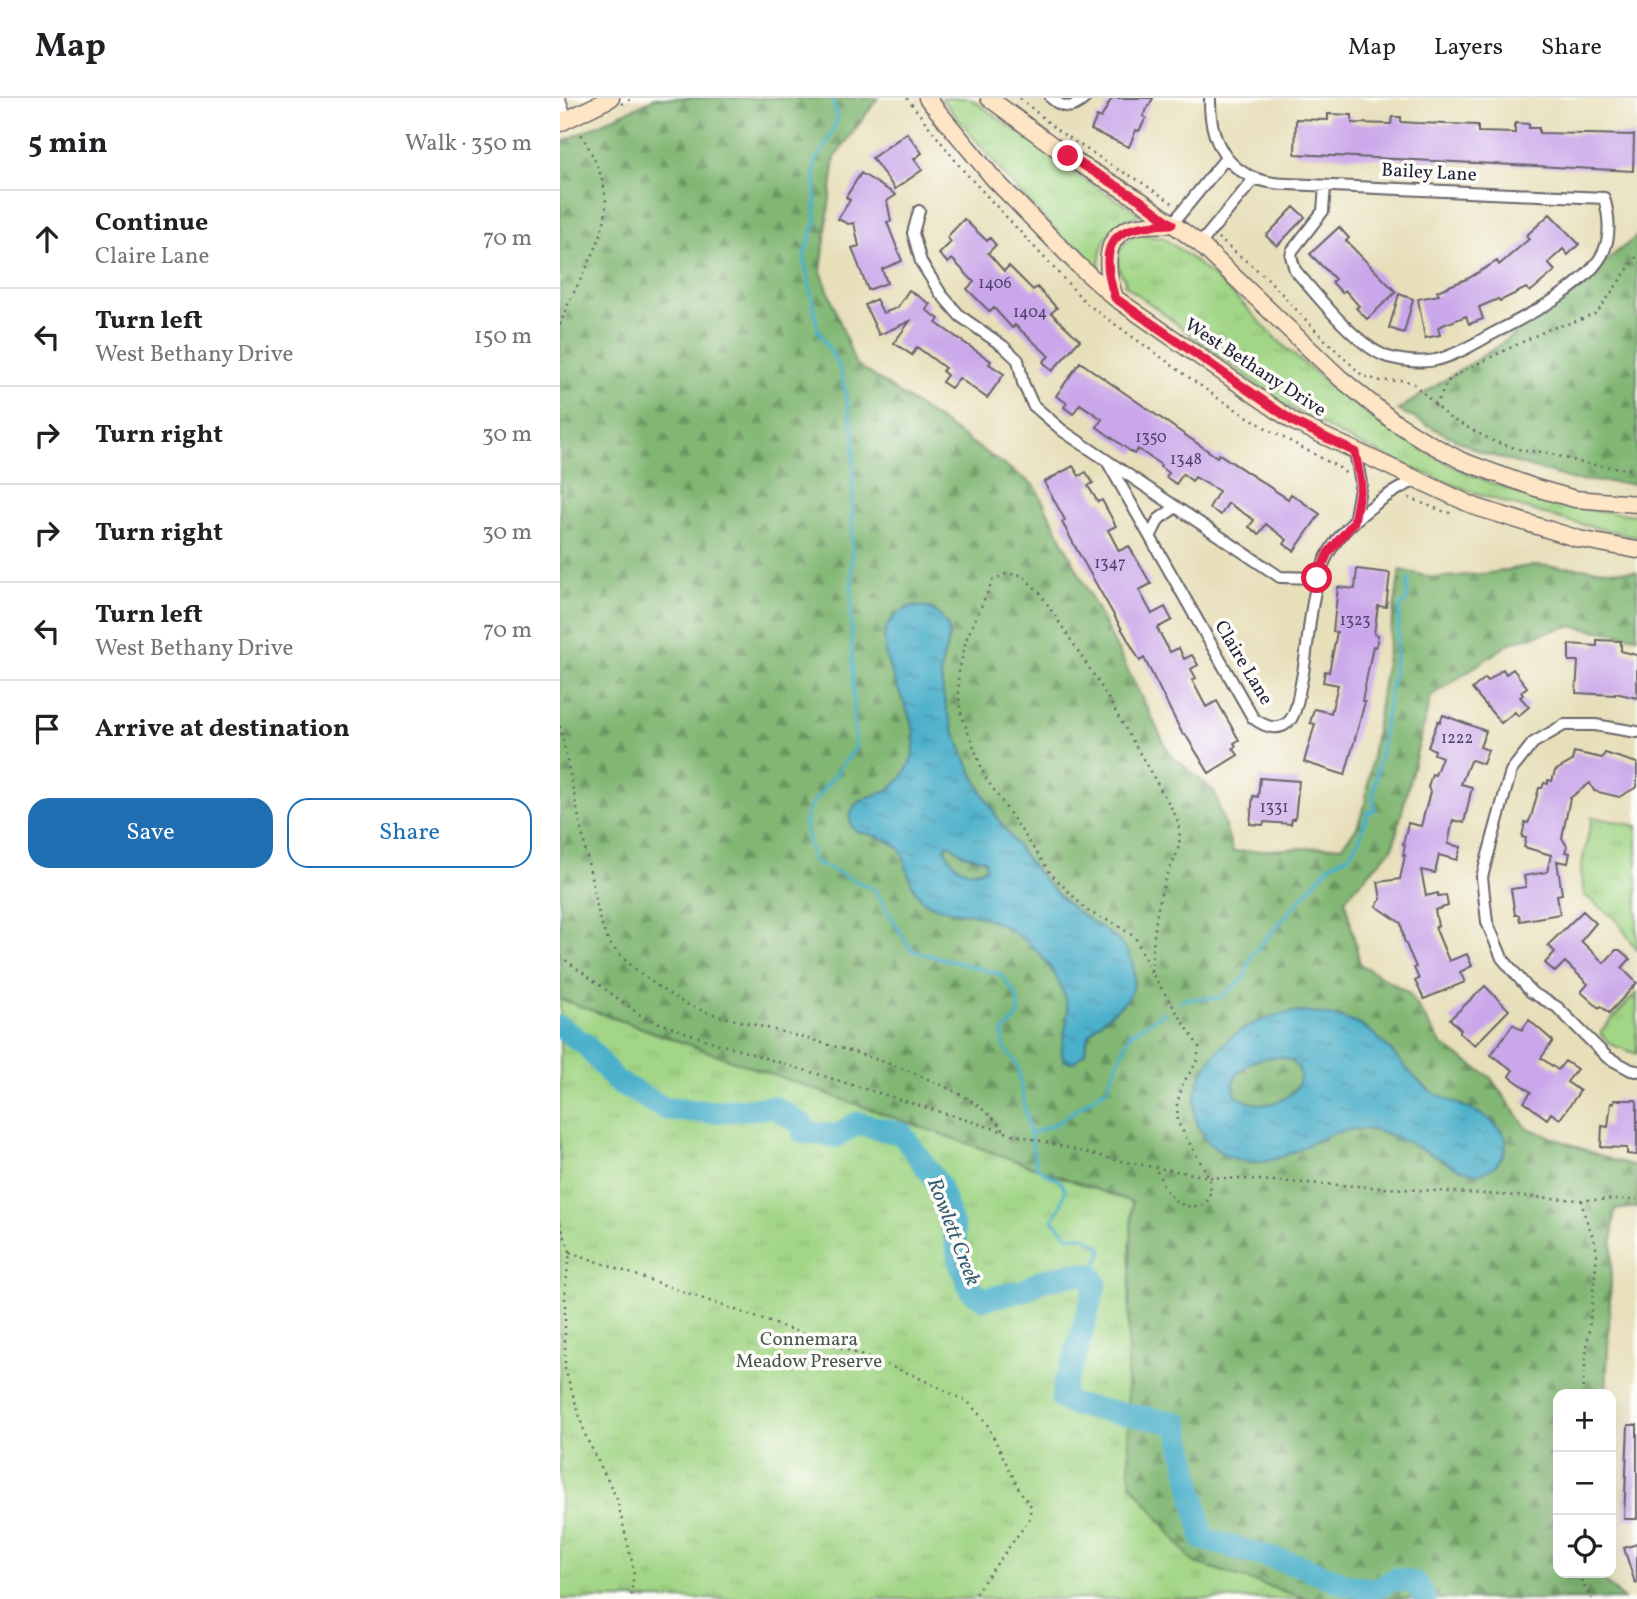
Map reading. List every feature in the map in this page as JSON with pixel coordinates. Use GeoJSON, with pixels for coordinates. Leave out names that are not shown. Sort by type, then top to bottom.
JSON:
{"type":"FeatureCollection","features":[{"type":"Feature","properties":{"kind":"main road"},"geometry":{"type":"LineString","coordinates":[[566,120],[589,103],[611,98]]}},
{"type":"Feature","properties":{"kind":"main road","name":"West Bethany Drive"},"geometry":{"type":"LineString","coordinates":[[927,98],[993,178],[1078,265],[1115,298],[1294,422],[1476,507],[1579,539],[1637,550]]}},
{"type":"Feature","properties":{"kind":"main road","name":"West Bethany Drive"},"geometry":{"type":"LineString","coordinates":[[989,98],[1068,156],[1140,200],[1200,244],[1340,378],[1392,421],[1462,461],[1536,488],[1575,499],[1637,503]]}},
{"type":"Feature","properties":{"kind":"main road"},"geometry":{"type":"LineString","coordinates":[[1115,298],[1107,268],[1111,247],[1116,238],[1134,227],[1172,224]]}},
{"type":"Feature","properties":{"kind":"street"},"geometry":{"type":"LineString","coordinates":[[1051,98],[1066,108],[1073,107],[1085,98]]}},
{"type":"Feature","properties":{"kind":"street"},"geometry":{"type":"LineString","coordinates":[[1172,224],[1226,158],[1211,125],[1210,98]]}},
{"type":"Feature","properties":{"kind":"street"},"geometry":{"type":"LineString","coordinates":[[560,100],[566,120]]}},
{"type":"Feature","properties":{"kind":"street","name":"Bailey Lane"},"geometry":{"type":"LineString","coordinates":[[1226,158],[1254,179],[1273,184],[1325,186],[1604,198],[1609,215],[1604,250],[1595,263],[1542,309],[1467,348],[1435,360],[1410,361],[1386,356],[1366,345],[1295,270],[1292,251],[1323,212],[1325,186]]}},
{"type":"Feature","properties":{"kind":"street"},"geometry":{"type":"LineString","coordinates":[[1200,244],[1254,179]]}},
{"type":"Feature","properties":{"kind":"street","name":"Claire Lane"},"geometry":{"type":"LineString","coordinates":[[919,212],[913,233],[920,262],[941,294],[960,316],[1018,360],[1023,383],[1033,405],[1063,431],[1280,577],[1317,578]]}},
{"type":"Feature","properties":{"kind":"street","name":"Claire Lane"},"geometry":{"type":"LineString","coordinates":[[1354,522],[1361,483],[1355,452]]}},
{"type":"Feature","properties":{"kind":"street","name":"Claire Lane"},"geometry":{"type":"LineString","coordinates":[[1107,461],[1254,718],[1265,727],[1281,727],[1290,720],[1295,711],[1305,665],[1317,578],[1328,553],[1354,522],[1395,489],[1416,480]]}},
{"type":"Feature","properties":{"kind":"street"},"geometry":{"type":"LineString","coordinates":[[1150,537],[1159,519],[1176,507]]}},
{"type":"Feature","properties":{"kind":"street"},"geometry":{"type":"LineString","coordinates":[[1637,732],[1595,725],[1564,725],[1533,743],[1511,771],[1482,877],[1487,922],[1502,958],[1531,992],[1556,1007],[1607,1057],[1637,1071]]}},
{"type":"Feature","properties":{"kind":"path"},"geometry":{"type":"LineString","coordinates":[[560,325],[603,225],[606,196],[594,158],[566,120]]}},
{"type":"Feature","properties":{"kind":"path"},"geometry":{"type":"LineString","coordinates":[[1435,405],[1449,380],[1468,369],[1549,329],[1597,313],[1637,256]]}},
{"type":"Feature","properties":{"kind":"path"},"geometry":{"type":"LineString","coordinates":[[1151,972],[1163,888],[1178,853],[1181,832],[1176,816],[1099,682],[1040,593],[1021,575],[1006,574],[993,580],[966,640],[958,676],[960,711],[985,778],[1051,874],[1088,912],[1135,937],[1151,972],[1199,1046],[1197,1062],[1183,1083],[1177,1104],[1178,1123],[1209,1177],[1211,1191],[1206,1203],[1191,1208],[1175,1201],[1166,1191],[1156,1169]]}},
{"type":"Feature","properties":{"kind":"path"},"geometry":{"type":"LineString","coordinates":[[560,726],[600,920],[609,943],[631,965],[678,999],[713,1013],[813,1040],[899,1068],[951,1089],[976,1103],[995,1119],[1005,1132]]}},
{"type":"Feature","properties":{"kind":"path"},"geometry":{"type":"LineString","coordinates":[[560,956],[643,1017],[707,1040],[1005,1132],[1156,1169],[1209,1177],[1582,1200],[1637,1199]]}},
{"type":"Feature","properties":{"kind":"path"},"geometry":{"type":"LineString","coordinates":[[1582,1200],[1583,1216],[1595,1241],[1597,1256],[1584,1389]]}},
{"type":"Feature","properties":{"kind":"path"},"geometry":{"type":"LineString","coordinates":[[560,1223],[570,1252],[565,1288],[565,1369],[586,1437],[617,1499],[634,1570],[631,1599]]}},
{"type":"Feature","properties":{"kind":"path"},"geometry":{"type":"LineString","coordinates":[[570,1252],[818,1339],[913,1375],[968,1402],[986,1422],[1020,1491],[1031,1506],[1029,1520],[971,1599]]}},
{"type":"Feature","properties":{"kind":"path"},"geometry":{"type":"LineString","coordinates":[[1581,1578],[1592,1599]]}},
{"type":"Feature","properties":{"kind":"green space"},"geometry":{"type":"Polygon","coordinates":[[[655,98],[878,98],[835,157],[821,271],[855,363],[1035,486],[1170,754],[1214,791],[1233,852],[1342,846],[1357,827],[1365,804],[1400,570],[1435,578],[1490,573],[1535,565],[1637,572],[1637,637],[1569,626],[1512,642],[1431,696],[1393,847],[1345,899],[1360,964],[1409,993],[1442,1045],[1490,1077],[1527,1128],[1612,1160],[1637,1166],[1637,1207],[1614,1210],[1606,1389],[1553,1389],[1553,1578],[1600,1578],[1624,1599],[1308,1599],[1193,1562],[1130,1482],[1127,1381],[1132,1202],[560,999],[560,143],[655,98]]]}},
{"type":"Feature","properties":{"kind":"green space"},"geometry":{"type":"Polygon","coordinates":[[[941,98],[970,98],[1086,181],[1141,214],[1112,229],[1104,241],[1099,270],[1080,255],[1017,190],[941,98]]]}},
{"type":"Feature","properties":{"kind":"green space"},"geometry":{"type":"Polygon","coordinates":[[[1140,234],[1159,238],[1161,236],[1191,259],[1239,300],[1295,356],[1364,412],[1399,436],[1472,475],[1510,490],[1592,510],[1637,515],[1637,537],[1572,522],[1481,495],[1350,440],[1283,404],[1124,284],[1126,281],[1119,267],[1119,253],[1126,242],[1140,234]]]}},
{"type":"Feature","properties":{"kind":"green space"},"geometry":{"type":"Polygon","coordinates":[[[1637,236],[1637,484],[1574,480],[1480,452],[1398,410],[1501,344],[1637,236]]]}},
{"type":"Feature","properties":{"kind":"green space"},"geometry":{"type":"Polygon","coordinates":[[[1592,817],[1637,826],[1637,950],[1615,918],[1584,895],[1581,869],[1592,817]]]}},
{"type":"Feature","properties":{"kind":"green space"},"geometry":{"type":"Polygon","coordinates":[[[1637,992],[1637,1054],[1612,1045],[1601,1035],[1601,1031],[1637,992]]]}},
{"type":"Feature","properties":{"kind":"green space","name":"Connemara Meadow Preserve"},"geometry":{"type":"Polygon","coordinates":[[[560,999],[1132,1202],[1127,1381],[1130,1482],[1193,1562],[1308,1599],[560,1599],[560,999]]]}},
{"type":"Feature","properties":{"kind":"water"},"geometry":{"type":"Polygon","coordinates":[[[913,606],[925,607],[935,611],[946,624],[949,639],[941,669],[944,695],[957,740],[982,791],[1010,837],[1043,879],[1078,912],[1113,936],[1132,960],[1133,986],[1128,997],[1093,1029],[1087,1040],[1085,1053],[1074,1062],[1065,1061],[1062,1054],[1068,1012],[1062,990],[1055,975],[1034,948],[1007,928],[992,921],[930,905],[914,889],[899,848],[878,837],[860,833],[852,827],[850,819],[854,808],[859,802],[884,792],[898,782],[908,767],[914,750],[914,733],[910,718],[888,664],[884,646],[886,630],[895,616],[913,606]],[[948,843],[945,850],[957,866],[967,871],[986,868],[985,860],[965,855],[948,843]]]}},
{"type":"Feature","properties":{"kind":"water"},"geometry":{"type":"Polygon","coordinates":[[[1292,1012],[1335,1016],[1360,1025],[1380,1039],[1421,1084],[1440,1096],[1483,1115],[1506,1139],[1504,1153],[1496,1165],[1484,1172],[1469,1172],[1398,1138],[1372,1130],[1352,1129],[1334,1133],[1268,1161],[1250,1162],[1230,1157],[1212,1146],[1201,1132],[1195,1116],[1199,1081],[1208,1064],[1219,1049],[1246,1027],[1292,1012]],[[1282,1057],[1267,1058],[1247,1065],[1233,1082],[1236,1095],[1252,1103],[1267,1104],[1281,1100],[1292,1093],[1298,1083],[1300,1073],[1295,1064],[1282,1057]]]}},
{"type":"Feature","properties":{"kind":"building"},"geometry":{"type":"Polygon","coordinates":[[[1112,98],[1153,98],[1143,116],[1146,118],[1139,131],[1136,130],[1129,147],[1091,130],[1097,116],[1101,118],[1112,98]]]}},
{"type":"Feature","properties":{"kind":"building"},"geometry":{"type":"Polygon","coordinates":[[[1328,114],[1352,115],[1352,123],[1391,124],[1392,117],[1401,117],[1401,122],[1478,125],[1478,132],[1515,133],[1515,123],[1539,128],[1539,133],[1634,135],[1633,171],[1295,154],[1296,119],[1328,120],[1328,114]]]}},
{"type":"Feature","properties":{"kind":"building"},"geometry":{"type":"Polygon","coordinates":[[[907,133],[922,153],[914,159],[922,170],[895,189],[872,158],[907,133]]]}},
{"type":"Feature","properties":{"kind":"building"},"geometry":{"type":"Polygon","coordinates":[[[861,173],[896,195],[887,201],[891,221],[887,222],[902,261],[882,269],[887,283],[868,290],[852,248],[859,246],[854,223],[848,224],[838,219],[850,200],[846,197],[861,173]]]}},
{"type":"Feature","properties":{"kind":"building"},"geometry":{"type":"Polygon","coordinates":[[[1294,207],[1305,217],[1277,246],[1266,236],[1294,207]]]}},
{"type":"Feature","properties":{"kind":"building"},"geometry":{"type":"Polygon","coordinates":[[[1550,214],[1579,244],[1568,255],[1563,249],[1548,263],[1555,271],[1530,292],[1526,288],[1500,301],[1498,299],[1479,307],[1483,319],[1469,324],[1466,316],[1438,327],[1440,335],[1425,338],[1418,299],[1439,295],[1437,291],[1469,278],[1497,261],[1499,265],[1529,239],[1526,236],[1550,214]]]}},
{"type":"Feature","properties":{"kind":"building"},"geometry":{"type":"Polygon","coordinates":[[[964,219],[987,241],[990,238],[996,245],[988,253],[1004,271],[1009,266],[1033,290],[1037,287],[1057,308],[1051,313],[1080,340],[1052,371],[1043,362],[1049,356],[1015,325],[1012,328],[994,308],[990,312],[967,289],[974,282],[952,259],[948,263],[939,254],[951,242],[947,237],[964,219]]]}},
{"type":"Feature","properties":{"kind":"building"},"geometry":{"type":"Polygon","coordinates":[[[1339,227],[1349,238],[1346,241],[1396,292],[1367,319],[1356,308],[1359,306],[1345,290],[1342,293],[1332,282],[1335,279],[1310,254],[1339,227]]]}},
{"type":"Feature","properties":{"kind":"building"},"geometry":{"type":"Polygon","coordinates":[[[909,290],[930,304],[926,310],[939,319],[936,323],[991,361],[989,364],[1004,374],[987,398],[959,378],[951,388],[942,382],[947,375],[942,371],[945,368],[917,347],[912,355],[894,343],[910,321],[879,335],[865,305],[876,299],[883,313],[897,308],[909,290]]]}},
{"type":"Feature","properties":{"kind":"building"},"geometry":{"type":"Polygon","coordinates":[[[1399,294],[1413,299],[1404,333],[1389,328],[1399,294]]]}},
{"type":"Feature","properties":{"kind":"building"},"geometry":{"type":"Polygon","coordinates":[[[1080,362],[1217,457],[1219,454],[1288,499],[1291,494],[1320,514],[1294,551],[1284,544],[1287,540],[1266,524],[1259,534],[1249,527],[1254,520],[1228,503],[1221,515],[1209,508],[1219,491],[1195,477],[1192,481],[1183,474],[1176,484],[1166,477],[1169,473],[1160,467],[1161,465],[1138,449],[1134,454],[1097,427],[1102,419],[1080,404],[1073,414],[1064,407],[1067,403],[1056,396],[1080,362]]]}},
{"type":"Feature","properties":{"kind":"building"},"geometry":{"type":"Polygon","coordinates":[[[1073,466],[1079,476],[1086,472],[1093,483],[1088,486],[1098,502],[1102,500],[1116,526],[1108,530],[1119,551],[1129,546],[1151,584],[1139,590],[1152,614],[1165,607],[1172,620],[1157,628],[1170,652],[1179,648],[1184,659],[1192,655],[1198,665],[1191,669],[1196,678],[1192,680],[1206,707],[1217,701],[1239,740],[1234,743],[1236,746],[1233,748],[1238,755],[1209,773],[1185,734],[1183,735],[1144,658],[1140,661],[1078,552],[1062,522],[1065,520],[1044,482],[1073,466]]]}},
{"type":"Feature","properties":{"kind":"building"},"geometry":{"type":"Polygon","coordinates":[[[1357,569],[1390,573],[1386,607],[1378,606],[1374,634],[1378,635],[1376,647],[1373,646],[1362,701],[1365,702],[1345,775],[1304,762],[1315,724],[1310,723],[1314,709],[1331,713],[1338,685],[1323,682],[1325,671],[1329,672],[1337,632],[1333,631],[1338,587],[1355,589],[1357,569]]]}},
{"type":"Feature","properties":{"kind":"building"},"geometry":{"type":"Polygon","coordinates":[[[1597,640],[1621,641],[1621,651],[1637,655],[1637,698],[1615,693],[1576,693],[1578,661],[1569,661],[1569,644],[1597,646],[1597,640]]]}},
{"type":"Feature","properties":{"kind":"building"},"geometry":{"type":"Polygon","coordinates":[[[1503,669],[1506,674],[1513,669],[1527,687],[1520,697],[1529,707],[1518,716],[1515,712],[1501,723],[1472,689],[1485,678],[1488,681],[1503,669]]]}},
{"type":"Feature","properties":{"kind":"building"},"geometry":{"type":"Polygon","coordinates":[[[1443,715],[1486,731],[1480,747],[1488,750],[1483,764],[1470,761],[1461,784],[1472,787],[1464,823],[1453,820],[1448,844],[1461,847],[1457,860],[1439,855],[1435,873],[1421,870],[1426,896],[1438,893],[1438,896],[1446,895],[1448,906],[1435,910],[1438,926],[1435,927],[1449,961],[1467,954],[1472,966],[1460,972],[1465,982],[1424,999],[1415,981],[1419,979],[1404,940],[1401,923],[1376,906],[1381,899],[1378,882],[1400,879],[1408,823],[1421,826],[1430,792],[1428,787],[1442,757],[1434,754],[1435,750],[1428,747],[1443,715]]]}},
{"type":"Feature","properties":{"kind":"building"},"geometry":{"type":"Polygon","coordinates":[[[1574,752],[1602,758],[1605,753],[1637,763],[1637,787],[1619,797],[1594,791],[1590,783],[1570,798],[1562,838],[1567,846],[1565,852],[1570,853],[1568,863],[1557,861],[1562,894],[1557,895],[1560,914],[1520,921],[1519,915],[1515,915],[1511,889],[1526,887],[1524,876],[1547,872],[1551,855],[1524,847],[1526,838],[1522,837],[1525,822],[1528,823],[1531,817],[1539,788],[1542,788],[1544,783],[1548,784],[1548,780],[1552,781],[1555,771],[1572,761],[1574,752]]]}},
{"type":"Feature","properties":{"kind":"building"},"geometry":{"type":"Polygon","coordinates":[[[1260,778],[1299,781],[1295,819],[1292,819],[1291,824],[1250,824],[1253,796],[1258,797],[1260,778]]]}},
{"type":"Feature","properties":{"kind":"building"},"geometry":{"type":"Polygon","coordinates":[[[1583,911],[1596,923],[1581,941],[1604,963],[1616,950],[1620,950],[1630,959],[1622,968],[1637,983],[1609,1013],[1581,992],[1588,984],[1565,962],[1555,972],[1545,963],[1555,952],[1548,945],[1583,911]]]}},
{"type":"Feature","properties":{"kind":"building"},"geometry":{"type":"Polygon","coordinates":[[[1485,986],[1509,1010],[1475,1045],[1459,1033],[1461,1030],[1450,1019],[1485,986]]]}},
{"type":"Feature","properties":{"kind":"building"},"geometry":{"type":"Polygon","coordinates":[[[1529,1020],[1553,1041],[1541,1058],[1558,1070],[1565,1061],[1577,1069],[1567,1082],[1580,1091],[1560,1119],[1551,1113],[1547,1119],[1524,1102],[1531,1092],[1509,1076],[1513,1070],[1491,1055],[1513,1024],[1522,1030],[1529,1020]]]}},
{"type":"Feature","properties":{"kind":"building"},"geometry":{"type":"Polygon","coordinates":[[[1614,1100],[1636,1100],[1637,1155],[1627,1154],[1627,1148],[1601,1147],[1602,1126],[1608,1127],[1611,1103],[1614,1103],[1614,1100]]]}},
{"type":"Feature","properties":{"kind":"building"},"geometry":{"type":"Polygon","coordinates":[[[1628,1425],[1637,1425],[1637,1519],[1624,1519],[1628,1425]]]}},
{"type":"Feature","properties":{"kind":"building"},"geometry":{"type":"Polygon","coordinates":[[[1637,1544],[1637,1583],[1635,1583],[1624,1548],[1637,1544]]]}},
{"type":"Feature","properties":{"kind":"waterway"},"geometry":{"type":"LineString","coordinates":[[832,98],[838,118],[825,147],[815,161],[816,221],[804,256],[818,330],[840,368],[854,434],[851,615],[855,749],[808,809],[805,826],[813,861],[875,890],[911,950],[1000,974],[1017,996],[1019,1015],[1003,1033],[1003,1046],[1017,1064],[1036,1167],[1061,1182],[1065,1189],[1062,1203],[1053,1220],[1069,1236],[1083,1236],[1101,1247],[1102,1252],[1091,1275]]}},
{"type":"Feature","properties":{"kind":"waterway"},"geometry":{"type":"LineString","coordinates":[[1180,1002],[1185,999],[1220,998],[1246,976],[1251,956],[1330,865],[1349,855],[1359,840],[1368,812],[1375,810],[1373,797],[1396,654],[1400,607],[1407,600],[1408,579]]}},
{"type":"Feature","properties":{"kind":"waterway"},"geometry":{"type":"LineString","coordinates":[[1030,1134],[1057,1123],[1107,1088],[1130,1034],[1165,1012]]}},
{"type":"Feature","properties":{"kind":"waterway","name":"Rowlett Creek"},"geometry":{"type":"LineString","coordinates":[[560,1027],[586,1045],[616,1081],[666,1109],[711,1112],[774,1107],[802,1124],[803,1132],[837,1136],[857,1123],[902,1134],[939,1185],[953,1227],[959,1261],[971,1290],[984,1299],[1023,1291],[1041,1281],[1071,1274],[1091,1275],[1096,1284],[1073,1363],[1065,1381],[1062,1399],[1073,1405],[1178,1423],[1203,1539],[1302,1566],[1347,1585],[1373,1590],[1396,1579],[1416,1583],[1425,1599]]}},
{"type":"Feature","properties":{"kind":"route"},"geometry":{"type":"LineString","coordinates":[[1068,156],[1140,200],[1172,224],[1134,227],[1116,238],[1108,257],[1107,268],[1115,298],[1294,422],[1355,452],[1361,483],[1354,522],[1328,553],[1317,578]]}}]}
